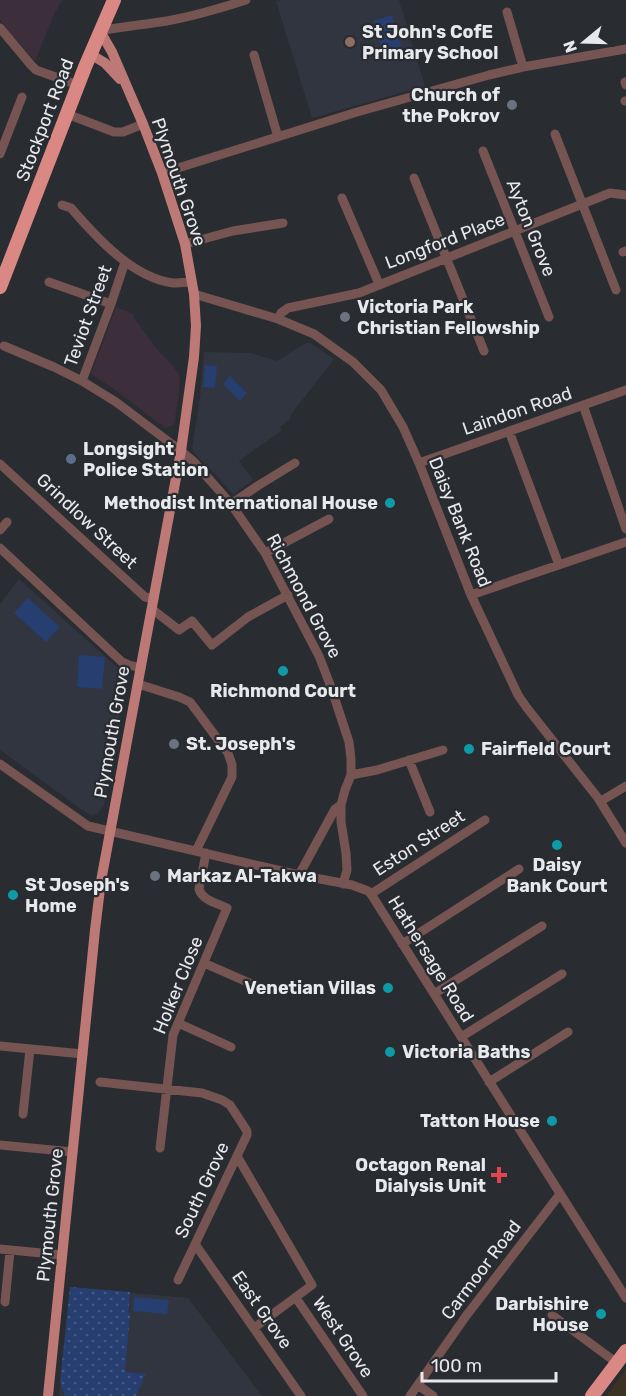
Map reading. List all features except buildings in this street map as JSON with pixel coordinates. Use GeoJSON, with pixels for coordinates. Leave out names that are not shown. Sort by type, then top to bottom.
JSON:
{"type":"FeatureCollection","features":[{"type":"Feature","properties":{"kind":"highway","name":"Stockport Road"},"geometry":{"type":"LineString","coordinates":[[0,287],[90,54],[114,0]]}},
{"type":"Feature","properties":{"kind":"highway"},"geometry":{"type":"LineString","coordinates":[[592,1396],[622,1358]]}},
{"type":"Feature","properties":{"kind":"main road","name":"Plymouth Grove"},"geometry":{"type":"LineString","coordinates":[[48,1396],[99,900],[181,452],[196,326],[194,294],[185,244],[162,173],[127,86],[100,31]]}},
{"type":"Feature","properties":{"kind":"main road","name":"Plymouth Grove"},"geometry":{"type":"LineString","coordinates":[[90,54],[105,63],[127,86]]}},
{"type":"Feature","properties":{"kind":"street"},"geometry":{"type":"LineString","coordinates":[[100,31],[168,21],[246,0]]}},
{"type":"Feature","properties":{"kind":"street"},"geometry":{"type":"LineString","coordinates":[[507,12],[523,67]]}},
{"type":"Feature","properties":{"kind":"street"},"geometry":{"type":"LineString","coordinates":[[0,28],[36,70],[78,85]]}},
{"type":"Feature","properties":{"kind":"street"},"geometry":{"type":"LineString","coordinates":[[162,173],[426,92],[523,67],[626,49]]}},
{"type":"Feature","properties":{"kind":"street"},"geometry":{"type":"LineString","coordinates":[[254,55],[278,137]]}},
{"type":"Feature","properties":{"kind":"street"},"geometry":{"type":"LineString","coordinates":[[0,154],[2,141],[22,97]]}},
{"type":"Feature","properties":{"kind":"street"},"geometry":{"type":"LineString","coordinates":[[67,114],[114,132],[123,132],[143,124]]}},
{"type":"Feature","properties":{"kind":"street"},"geometry":{"type":"LineString","coordinates":[[555,134],[616,290]]}},
{"type":"Feature","properties":{"kind":"street","name":"Ayton Grove"},"geometry":{"type":"LineString","coordinates":[[483,151],[549,317]]}},
{"type":"Feature","properties":{"kind":"street"},"geometry":{"type":"LineString","coordinates":[[414,178],[484,351]]}},
{"type":"Feature","properties":{"kind":"street","name":"Longford Place"},"geometry":{"type":"LineString","coordinates":[[278,319],[281,313],[288,308],[351,295],[610,193],[626,196]]}},
{"type":"Feature","properties":{"kind":"street"},"geometry":{"type":"LineString","coordinates":[[342,198],[379,284]]}},
{"type":"Feature","properties":{"kind":"street"},"geometry":{"type":"LineString","coordinates":[[62,205],[71,208],[125,262],[154,278],[173,283],[192,282]]}},
{"type":"Feature","properties":{"kind":"street"},"geometry":{"type":"LineString","coordinates":[[185,244],[233,231],[283,223]]}},
{"type":"Feature","properties":{"kind":"street","name":"Teviot Street"},"geometry":{"type":"LineString","coordinates":[[82,381],[125,262]]}},
{"type":"Feature","properties":{"kind":"street"},"geometry":{"type":"LineString","coordinates":[[49,282],[111,304]]}},
{"type":"Feature","properties":{"kind":"street","name":"Daisy Bank Road"},"geometry":{"type":"LineString","coordinates":[[194,294],[278,319],[314,334],[353,362],[381,390],[403,427],[471,595],[518,695],[601,801],[626,843]]}},
{"type":"Feature","properties":{"kind":"street","name":"Richmond Grove"},"geometry":{"type":"LineString","coordinates":[[4,346],[82,381],[116,402],[194,462],[231,504],[265,553],[319,656],[349,742],[351,775],[341,805],[347,870],[343,884]]}},
{"type":"Feature","properties":{"kind":"street","name":"Laindon Road"},"geometry":{"type":"LineString","coordinates":[[419,463],[626,390]]}},
{"type":"Feature","properties":{"kind":"street"},"geometry":{"type":"LineString","coordinates":[[583,405],[626,529]]}},
{"type":"Feature","properties":{"kind":"street"},"geometry":{"type":"LineString","coordinates":[[509,431],[559,565]]}},
{"type":"Feature","properties":{"kind":"street","name":"Grindlow Street"},"geometry":{"type":"LineString","coordinates":[[0,464],[179,630],[192,621],[212,645],[248,617],[288,595]]}},
{"type":"Feature","properties":{"kind":"street"},"geometry":{"type":"LineString","coordinates":[[231,504],[295,464]]}},
{"type":"Feature","properties":{"kind":"street"},"geometry":{"type":"LineString","coordinates":[[265,553],[329,519]]}},
{"type":"Feature","properties":{"kind":"street"},"geometry":{"type":"LineString","coordinates":[[0,530],[7,522]]}},
{"type":"Feature","properties":{"kind":"street"},"geometry":{"type":"LineString","coordinates":[[471,595],[626,542]]}},
{"type":"Feature","properties":{"kind":"street"},"geometry":{"type":"LineString","coordinates":[[0,548],[122,662],[141,668]]}},
{"type":"Feature","properties":{"kind":"street"},"geometry":{"type":"LineString","coordinates":[[138,684],[190,702],[228,753],[232,765],[232,777],[201,852]]}},
{"type":"Feature","properties":{"kind":"street"},"geometry":{"type":"LineString","coordinates":[[351,775],[377,770],[443,750]]}},
{"type":"Feature","properties":{"kind":"street"},"geometry":{"type":"LineString","coordinates":[[409,760],[430,812]]}},
{"type":"Feature","properties":{"kind":"street","name":"Hathersage Road"},"geometry":{"type":"LineString","coordinates":[[0,764],[84,824],[343,884],[371,894],[626,1298]]}},
{"type":"Feature","properties":{"kind":"street"},"geometry":{"type":"LineString","coordinates":[[601,801],[626,786]]}},
{"type":"Feature","properties":{"kind":"street","name":"Richmond Grove"},"geometry":{"type":"LineString","coordinates":[[299,875],[335,809],[341,805]]}},
{"type":"Feature","properties":{"kind":"street","name":"Eston Street"},"geometry":{"type":"LineString","coordinates":[[371,894],[485,820]]}},
{"type":"Feature","properties":{"kind":"street","name":"Holker Close"},"geometry":{"type":"LineString","coordinates":[[160,1148],[172,1035],[227,908],[200,894],[201,852]]}},
{"type":"Feature","properties":{"kind":"street"},"geometry":{"type":"LineString","coordinates":[[402,944],[519,869]]}},
{"type":"Feature","properties":{"kind":"street"},"geometry":{"type":"LineString","coordinates":[[434,994],[542,926]]}},
{"type":"Feature","properties":{"kind":"street"},"geometry":{"type":"LineString","coordinates":[[204,963],[256,986]]}},
{"type":"Feature","properties":{"kind":"street"},"geometry":{"type":"LineString","coordinates":[[461,1037],[562,974]]}},
{"type":"Feature","properties":{"kind":"street"},"geometry":{"type":"LineString","coordinates":[[178,1023],[231,1047]]}},
{"type":"Feature","properties":{"kind":"street"},"geometry":{"type":"LineString","coordinates":[[489,1082],[568,1032]]}},
{"type":"Feature","properties":{"kind":"street"},"geometry":{"type":"LineString","coordinates":[[0,1046],[83,1054]]}},
{"type":"Feature","properties":{"kind":"street"},"geometry":{"type":"LineString","coordinates":[[23,1114],[30,1049]]}},
{"type":"Feature","properties":{"kind":"street"},"geometry":{"type":"LineString","coordinates":[[100,1082],[167,1090]]}},
{"type":"Feature","properties":{"kind":"street","name":"South Grove"},"geometry":{"type":"LineString","coordinates":[[167,1090],[202,1093],[222,1100],[230,1106],[247,1131],[178,1280]]}},
{"type":"Feature","properties":{"kind":"street"},"geometry":{"type":"LineString","coordinates":[[0,1145],[73,1152]]}},
{"type":"Feature","properties":{"kind":"street"},"geometry":{"type":"LineString","coordinates":[[237,1156],[312,1285],[254,1328]]}},
{"type":"Feature","properties":{"kind":"street","name":"Carmoor Road"},"geometry":{"type":"LineString","coordinates":[[410,1396],[466,1316],[560,1194]]}},
{"type":"Feature","properties":{"kind":"street","name":"East Grove"},"geometry":{"type":"LineString","coordinates":[[195,1244],[301,1396]]}},
{"type":"Feature","properties":{"kind":"street"},"geometry":{"type":"LineString","coordinates":[[5,1302],[5,1250],[62,1255]]}},
{"type":"Feature","properties":{"kind":"street","name":"West Grove"},"geometry":{"type":"LineString","coordinates":[[296,1298],[363,1396]]}},
{"type":"Feature","properties":{"kind":"street"},"geometry":{"type":"LineString","coordinates":[[552,1315],[622,1358]]}},
{"type":"Feature","properties":{"kind":"street"},"geometry":{"type":"LineString","coordinates":[[418,1385],[433,1396]]}},
{"type":"Feature","properties":{"kind":"shaded area"},"geometry":{"type":"Polygon","coordinates":[[[0,0],[62,0],[35,61],[0,20],[0,0]]]}},
{"type":"Feature","properties":{"kind":"shaded area","name":"St John's CofE Primary School"},"geometry":{"type":"Polygon","coordinates":[[[399,0],[425,86],[312,118],[276,1],[399,0]]]}},
{"type":"Feature","properties":{"kind":"shaded area"},"geometry":{"type":"Polygon","coordinates":[[[392,15],[403,52],[384,58],[373,21],[392,15]]]}},
{"type":"Feature","properties":{"kind":"shaded area"},"geometry":{"type":"Polygon","coordinates":[[[116,307],[134,314],[133,317],[180,376],[174,425],[165,428],[91,374],[116,307]]]}},
{"type":"Feature","properties":{"kind":"shaded area"},"geometry":{"type":"Polygon","coordinates":[[[306,343],[310,343],[334,359],[289,420],[280,427],[281,431],[239,461],[253,480],[233,495],[192,448],[204,352],[251,353],[277,361],[306,343]]]}},
{"type":"Feature","properties":{"kind":"shaded area"},"geometry":{"type":"Polygon","coordinates":[[[205,365],[217,366],[215,388],[203,387],[205,365]]]}},
{"type":"Feature","properties":{"kind":"shaded area"},"geometry":{"type":"Polygon","coordinates":[[[230,376],[247,393],[240,401],[223,384],[230,376]]]}},
{"type":"Feature","properties":{"kind":"shaded area"},"geometry":{"type":"Polygon","coordinates":[[[19,579],[119,669],[126,678],[104,805],[95,814],[85,812],[0,750],[0,604],[19,579]]]}},
{"type":"Feature","properties":{"kind":"shaded area"},"geometry":{"type":"Polygon","coordinates":[[[28,598],[60,627],[46,642],[14,613],[28,598]]]}},
{"type":"Feature","properties":{"kind":"shaded area"},"geometry":{"type":"Polygon","coordinates":[[[79,655],[105,657],[102,689],[77,687],[79,655]]]}},
{"type":"Feature","properties":{"kind":"shaded area"},"geometry":{"type":"Polygon","coordinates":[[[70,1287],[188,1298],[262,1396],[59,1396],[70,1287]]]}},
{"type":"Feature","properties":{"kind":"shaded area"},"geometry":{"type":"Polygon","coordinates":[[[70,1287],[130,1292],[125,1372],[146,1374],[136,1396],[65,1396],[60,1382],[70,1287]]]}},
{"type":"Feature","properties":{"kind":"shaded area"},"geometry":{"type":"Polygon","coordinates":[[[134,1297],[169,1300],[167,1314],[133,1311],[134,1297]]]}},
{"type":"Feature","properties":{"kind":"shaded area"},"geometry":{"type":"Polygon","coordinates":[[[626,1369],[626,1396],[606,1396],[626,1369]]]}},
{"type":"Feature","properties":{"kind":"place","name":"St John's CofE Primary School"},"geometry":{"type":"Point","coordinates":[350,42]}},
{"type":"Feature","properties":{"kind":"place","name":"Church of the Pokrov"},"geometry":{"type":"Point","coordinates":[512,105]}},
{"type":"Feature","properties":{"kind":"place","name":"Victoria Park Christian Fellowship"},"geometry":{"type":"Point","coordinates":[345,317]}},
{"type":"Feature","properties":{"kind":"place","name":"Longsight Police Station"},"geometry":{"type":"Point","coordinates":[71,459]}},
{"type":"Feature","properties":{"kind":"place","name":"Methodist International House"},"geometry":{"type":"Point","coordinates":[390,503]}},
{"type":"Feature","properties":{"kind":"place","name":"Richmond Court"},"geometry":{"type":"Point","coordinates":[283,671]}},
{"type":"Feature","properties":{"kind":"place","name":"St. Joseph's"},"geometry":{"type":"Point","coordinates":[174,744]}},
{"type":"Feature","properties":{"kind":"place","name":"Fairfield Court"},"geometry":{"type":"Point","coordinates":[469,749]}},
{"type":"Feature","properties":{"kind":"place","name":"Daisy Bank Court"},"geometry":{"type":"Point","coordinates":[557,845]}},
{"type":"Feature","properties":{"kind":"place","name":"Markaz Al-Takwa"},"geometry":{"type":"Point","coordinates":[155,876]}},
{"type":"Feature","properties":{"kind":"place","name":"St Joseph's Home"},"geometry":{"type":"Point","coordinates":[13,895]}},
{"type":"Feature","properties":{"kind":"place","name":"Venetian Villas"},"geometry":{"type":"Point","coordinates":[388,988]}},
{"type":"Feature","properties":{"kind":"place","name":"Victoria Baths"},"geometry":{"type":"Point","coordinates":[390,1052]}},
{"type":"Feature","properties":{"kind":"place","name":"Tatton House"},"geometry":{"type":"Point","coordinates":[552,1121]}},
{"type":"Feature","properties":{"kind":"place","name":"Octagon Renal Dialysis Unit"},"geometry":{"type":"Point","coordinates":[499,1175]}},
{"type":"Feature","properties":{"kind":"place","name":"Darbishire House"},"geometry":{"type":"Point","coordinates":[601,1314]}}]}
